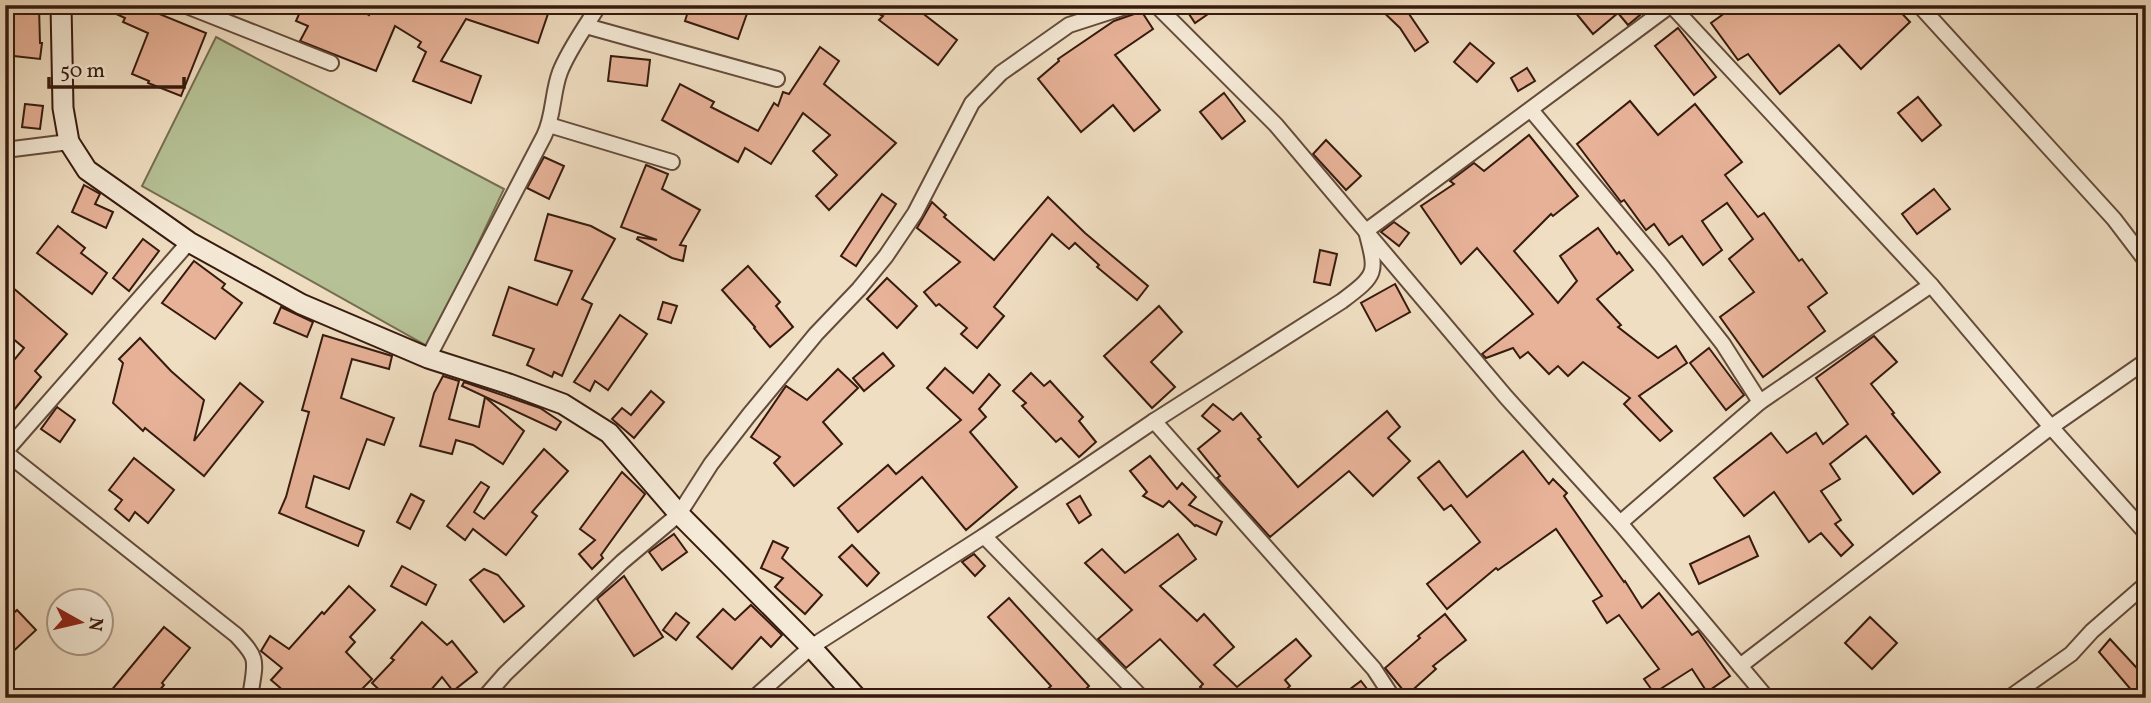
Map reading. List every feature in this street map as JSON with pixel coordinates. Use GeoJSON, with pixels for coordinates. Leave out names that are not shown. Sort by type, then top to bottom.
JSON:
{"type":"FeatureCollection","features":[{"type":"Feature","properties":{"kind":"street"},"geometry":{"type":"LineString","coordinates":[[61,5],[63,108],[69,142],[87,170],[189,242],[301,304],[428,358],[563,404],[609,433],[679,514],[811,647],[857,698]]}},
{"type":"Feature","properties":{"kind":"street"},"geometry":{"type":"LineString","coordinates":[[184,5],[331,63]]}},
{"type":"Feature","properties":{"kind":"street"},"geometry":{"type":"LineString","coordinates":[[428,358],[549,125],[560,71],[599,5]]}},
{"type":"Feature","properties":{"kind":"street"},"geometry":{"type":"LineString","coordinates":[[484,698],[505,674],[622,562],[679,514],[711,464],[749,415],[816,334],[886,256],[915,213],[972,103],[1001,74],[1069,25],[1131,5]]}},
{"type":"Feature","properties":{"kind":"street"},"geometry":{"type":"LineString","coordinates":[[1156,5],[1276,125],[1506,397],[1620,523],[1767,698]]}},
{"type":"Feature","properties":{"kind":"street"},"geometry":{"type":"LineString","coordinates":[[1366,230],[1671,5],[1931,285],[2051,427],[2146,533]]}},
{"type":"Feature","properties":{"kind":"street"},"geometry":{"type":"LineString","coordinates":[[1919,5],[2114,219],[2146,261]]}},
{"type":"Feature","properties":{"kind":"street"},"geometry":{"type":"LineString","coordinates":[[586,26],[778,79]]}},
{"type":"Feature","properties":{"kind":"street"},"geometry":{"type":"LineString","coordinates":[[1531,110],[1661,264],[1723,344],[1760,402]]}},
{"type":"Feature","properties":{"kind":"street"},"geometry":{"type":"LineString","coordinates":[[549,125],[672,162]]}},
{"type":"Feature","properties":{"kind":"street"},"geometry":{"type":"LineString","coordinates":[[5,150],[69,142]]}},
{"type":"Feature","properties":{"kind":"street"},"geometry":{"type":"LineString","coordinates":[[754,698],[811,647],[1342,301],[1366,282],[1374,263],[1366,230]]}},
{"type":"Feature","properties":{"kind":"street"},"geometry":{"type":"LineString","coordinates":[[189,242],[5,452],[236,635],[253,652],[254,672],[249,696]]}},
{"type":"Feature","properties":{"kind":"street"},"geometry":{"type":"LineString","coordinates":[[1620,523],[1760,402],[1931,285]]}},
{"type":"Feature","properties":{"kind":"street"},"geometry":{"type":"LineString","coordinates":[[1740,666],[2051,427],[2146,361]]}},
{"type":"Feature","properties":{"kind":"street"},"geometry":{"type":"LineString","coordinates":[[1154,421],[1374,669],[1393,698]]}},
{"type":"Feature","properties":{"kind":"street"},"geometry":{"type":"LineString","coordinates":[[984,536],[1142,698]]}},
{"type":"Feature","properties":{"kind":"street"},"geometry":{"type":"LineString","coordinates":[[2009,698],[2071,654],[2092,631],[2146,584]]}},
{"type":"Feature","properties":{"kind":"green space"},"geometry":{"type":"Polygon","coordinates":[[[216,37],[504,189],[429,347],[142,186],[216,37]]]}},
{"type":"Feature","properties":{"kind":"building"},"geometry":{"type":"Polygon","coordinates":[[[97,5],[155,5],[152,11],[206,33],[181,96],[132,74],[148,33],[123,22],[125,18],[97,5]]]}},
{"type":"Feature","properties":{"kind":"building"},"geometry":{"type":"Polygon","coordinates":[[[303,5],[352,5],[369,15],[374,5],[551,5],[538,43],[466,19],[441,61],[481,76],[471,103],[413,81],[426,52],[418,47],[421,42],[395,26],[376,71],[300,41],[308,26],[296,21],[303,5]]]}},
{"type":"Feature","properties":{"kind":"building"},"geometry":{"type":"Polygon","coordinates":[[[690,5],[750,5],[738,39],[685,21],[690,5]]]}},
{"type":"Feature","properties":{"kind":"building"},"geometry":{"type":"Polygon","coordinates":[[[863,5],[912,5],[957,40],[938,65],[879,20],[883,16],[863,5]]]}},
{"type":"Feature","properties":{"kind":"building"},"geometry":{"type":"Polygon","coordinates":[[[1183,5],[1221,5],[1195,23],[1183,5]]]}},
{"type":"Feature","properties":{"kind":"building"},"geometry":{"type":"Polygon","coordinates":[[[1376,5],[1398,5],[1409,14],[1428,42],[1415,51],[1400,28],[1376,5]]]}},
{"type":"Feature","properties":{"kind":"building"},"geometry":{"type":"Polygon","coordinates":[[[1583,5],[1652,5],[1628,25],[1618,13],[1593,34],[1575,12],[1583,5]]]}},
{"type":"Feature","properties":{"kind":"building"},"geometry":{"type":"Polygon","coordinates":[[[1736,5],[1894,5],[1910,22],[1861,69],[1839,45],[1780,94],[1748,54],[1738,60],[1711,23],[1736,5]]]}},
{"type":"Feature","properties":{"kind":"building"},"geometry":{"type":"Polygon","coordinates":[[[5,7],[39,7],[42,43],[40,59],[5,55],[5,7]]]}},
{"type":"Feature","properties":{"kind":"building"},"geometry":{"type":"Polygon","coordinates":[[[1140,9],[1153,29],[1115,55],[1160,110],[1134,131],[1113,105],[1081,132],[1038,79],[1059,61],[1058,59],[1114,21],[1140,9]]]}},
{"type":"Feature","properties":{"kind":"building"},"geometry":{"type":"Polygon","coordinates":[[[1678,28],[1716,77],[1694,95],[1655,46],[1678,28]]]}},
{"type":"Feature","properties":{"kind":"building"},"geometry":{"type":"Polygon","coordinates":[[[1470,43],[1494,63],[1477,82],[1454,62],[1470,43]]]}},
{"type":"Feature","properties":{"kind":"building"},"geometry":{"type":"Polygon","coordinates":[[[820,47],[839,61],[824,84],[896,143],[829,210],[816,196],[837,175],[813,151],[830,135],[803,113],[771,164],[745,148],[738,162],[662,120],[680,84],[714,102],[711,107],[758,131],[774,103],[778,106],[783,92],[789,94],[820,47]]]}},
{"type":"Feature","properties":{"kind":"building"},"geometry":{"type":"Polygon","coordinates":[[[611,56],[650,60],[647,86],[608,81],[611,56]]]}},
{"type":"Feature","properties":{"kind":"building"},"geometry":{"type":"Polygon","coordinates":[[[1527,68],[1535,81],[1518,91],[1511,78],[1527,68]]]}},
{"type":"Feature","properties":{"kind":"building"},"geometry":{"type":"Polygon","coordinates":[[[1224,93],[1245,121],[1222,139],[1200,112],[1224,93]]]}},
{"type":"Feature","properties":{"kind":"building"},"geometry":{"type":"Polygon","coordinates":[[[1918,97],[1941,125],[1922,141],[1898,113],[1918,97]]]}},
{"type":"Feature","properties":{"kind":"building"},"geometry":{"type":"Polygon","coordinates":[[[1630,101],[1658,135],[1695,104],[1742,162],[1725,175],[1758,217],[1764,213],[1799,261],[1802,259],[1827,293],[1808,307],[1825,331],[1763,377],[1720,317],[1754,292],[1729,259],[1753,239],[1727,203],[1702,221],[1722,250],[1703,265],[1682,236],[1669,245],[1654,224],[1646,230],[1577,144],[1630,101]]]}},
{"type":"Feature","properties":{"kind":"building"},"geometry":{"type":"Polygon","coordinates":[[[25,104],[43,106],[40,129],[22,127],[25,104]]]}},
{"type":"Feature","properties":{"kind":"building"},"geometry":{"type":"Polygon","coordinates":[[[1529,135],[1578,196],[1553,216],[1551,214],[1514,251],[1558,303],[1577,281],[1560,256],[1598,228],[1633,270],[1597,299],[1621,325],[1618,327],[1658,358],[1676,346],[1687,363],[1639,396],[1672,431],[1660,441],[1624,404],[1630,398],[1583,362],[1568,376],[1558,366],[1549,374],[1528,352],[1520,358],[1513,348],[1486,358],[1482,354],[1533,314],[1477,248],[1461,264],[1421,206],[1454,184],[1450,181],[1474,163],[1484,171],[1529,135]]]}},
{"type":"Feature","properties":{"kind":"building"},"geometry":{"type":"Polygon","coordinates":[[[1326,140],[1361,176],[1346,190],[1313,154],[1326,140]]]}},
{"type":"Feature","properties":{"kind":"building"},"geometry":{"type":"Polygon","coordinates":[[[544,157],[564,166],[549,199],[527,188],[544,157]]]}},
{"type":"Feature","properties":{"kind":"building"},"geometry":{"type":"Polygon","coordinates":[[[646,165],[668,174],[662,189],[700,210],[680,245],[686,246],[683,261],[637,239],[657,240],[621,227],[646,165]]]}},
{"type":"Feature","properties":{"kind":"building"},"geometry":{"type":"Polygon","coordinates":[[[84,185],[100,194],[95,204],[113,212],[106,228],[72,212],[84,185]]]}},
{"type":"Feature","properties":{"kind":"building"},"geometry":{"type":"Polygon","coordinates":[[[1934,189],[1950,209],[1917,234],[1902,214],[1934,189]]]}},
{"type":"Feature","properties":{"kind":"building"},"geometry":{"type":"Polygon","coordinates":[[[882,194],[896,204],[856,266],[841,256],[882,194]]]}},
{"type":"Feature","properties":{"kind":"building"},"geometry":{"type":"Polygon","coordinates":[[[1048,197],[1085,233],[1148,286],[1137,300],[1097,267],[1099,265],[1075,243],[1069,249],[1052,234],[994,307],[1004,316],[977,348],[961,334],[967,328],[939,304],[936,306],[924,292],[960,262],[917,228],[932,202],[946,215],[944,217],[994,260],[1048,197]]]}},
{"type":"Feature","properties":{"kind":"building"},"geometry":{"type":"Polygon","coordinates":[[[548,214],[591,226],[615,239],[582,299],[592,304],[562,376],[554,372],[552,377],[527,365],[534,349],[493,335],[509,287],[557,305],[572,271],[535,260],[548,214]]]}},
{"type":"Feature","properties":{"kind":"building"},"geometry":{"type":"Polygon","coordinates":[[[1394,222],[1409,233],[1399,246],[1381,232],[1394,222]]]}},
{"type":"Feature","properties":{"kind":"building"},"geometry":{"type":"Polygon","coordinates":[[[58,226],[85,248],[81,253],[107,273],[92,294],[37,253],[58,226]]]}},
{"type":"Feature","properties":{"kind":"building"},"geometry":{"type":"Polygon","coordinates":[[[143,239],[159,251],[129,291],[113,278],[143,239]]]}},
{"type":"Feature","properties":{"kind":"building"},"geometry":{"type":"Polygon","coordinates":[[[1320,250],[1337,254],[1330,285],[1314,282],[1320,250]]]}},
{"type":"Feature","properties":{"kind":"building"},"geometry":{"type":"Polygon","coordinates":[[[194,261],[225,284],[222,288],[242,303],[215,339],[162,303],[194,261]]]}},
{"type":"Feature","properties":{"kind":"building"},"geometry":{"type":"Polygon","coordinates":[[[748,266],[780,302],[776,306],[793,327],[770,347],[722,290],[748,266]]]}},
{"type":"Feature","properties":{"kind":"building"},"geometry":{"type":"Polygon","coordinates":[[[887,278],[917,306],[897,328],[867,299],[887,278]]]}},
{"type":"Feature","properties":{"kind":"building"},"geometry":{"type":"Polygon","coordinates":[[[5,281],[67,334],[35,371],[41,377],[14,410],[5,402],[5,371],[24,348],[5,332],[5,281]]]}},
{"type":"Feature","properties":{"kind":"building"},"geometry":{"type":"Polygon","coordinates":[[[1395,284],[1410,312],[1376,331],[1361,303],[1395,284]]]}},
{"type":"Feature","properties":{"kind":"building"},"geometry":{"type":"Polygon","coordinates":[[[663,302],[677,306],[671,323],[658,319],[663,302]]]}},
{"type":"Feature","properties":{"kind":"building"},"geometry":{"type":"Polygon","coordinates":[[[1159,306],[1182,332],[1151,362],[1175,387],[1152,408],[1104,356],[1159,306]]]}},
{"type":"Feature","properties":{"kind":"building"},"geometry":{"type":"Polygon","coordinates":[[[281,307],[313,322],[307,337],[274,323],[281,307]]]}},
{"type":"Feature","properties":{"kind":"building"},"geometry":{"type":"Polygon","coordinates":[[[620,315],[647,334],[608,390],[595,381],[590,391],[574,382],[620,315]]]}},
{"type":"Feature","properties":{"kind":"building"},"geometry":{"type":"Polygon","coordinates":[[[323,335],[392,356],[389,369],[352,359],[341,398],[394,418],[384,445],[367,439],[349,489],[314,476],[306,507],[364,531],[358,546],[279,513],[286,497],[309,412],[302,410],[323,335]]]}},
{"type":"Feature","properties":{"kind":"building"},"geometry":{"type":"Polygon","coordinates":[[[1874,336],[1897,362],[1871,384],[1940,472],[1913,494],[1866,436],[1830,464],[1840,479],[1821,491],[1841,520],[1835,524],[1853,545],[1841,556],[1821,533],[1809,542],[1774,492],[1744,516],[1714,478],[1771,433],[1787,453],[1816,433],[1823,444],[1848,424],[1816,378],[1874,336]]]}},
{"type":"Feature","properties":{"kind":"building"},"geometry":{"type":"Polygon","coordinates":[[[140,338],[171,371],[204,400],[194,441],[240,383],[263,402],[204,476],[145,428],[143,431],[113,403],[123,363],[119,359],[140,338]]]}},
{"type":"Feature","properties":{"kind":"building"},"geometry":{"type":"Polygon","coordinates":[[[1709,348],[1744,395],[1726,410],[1690,363],[1709,348]]]}},
{"type":"Feature","properties":{"kind":"building"},"geometry":{"type":"Polygon","coordinates":[[[883,353],[894,366],[864,391],[853,378],[883,353]]]}},
{"type":"Feature","properties":{"kind":"building"},"geometry":{"type":"Polygon","coordinates":[[[945,368],[973,393],[989,374],[1000,385],[979,409],[986,417],[970,432],[1017,487],[966,530],[922,477],[858,532],[838,508],[888,465],[896,474],[961,420],[927,388],[945,368]]]}},
{"type":"Feature","properties":{"kind":"building"},"geometry":{"type":"Polygon","coordinates":[[[838,369],[858,388],[823,422],[842,444],[794,486],[774,463],[780,457],[751,437],[786,386],[807,400],[838,369]]]}},
{"type":"Feature","properties":{"kind":"building"},"geometry":{"type":"Polygon","coordinates":[[[1031,373],[1044,386],[1050,381],[1083,417],[1079,421],[1096,442],[1079,457],[1061,438],[1056,442],[1022,406],[1026,403],[1013,391],[1031,373]]]}},
{"type":"Feature","properties":{"kind":"building"},"geometry":{"type":"Polygon","coordinates":[[[443,376],[459,381],[449,419],[479,427],[485,397],[524,431],[503,464],[473,445],[456,440],[452,454],[420,446],[434,393],[443,376]]]}},
{"type":"Feature","properties":{"kind":"building"},"geometry":{"type":"Polygon","coordinates":[[[464,382],[540,408],[561,422],[556,430],[462,386],[464,382]]]}},
{"type":"Feature","properties":{"kind":"building"},"geometry":{"type":"Polygon","coordinates":[[[651,391],[664,402],[634,438],[612,419],[622,408],[631,415],[651,391]]]}},
{"type":"Feature","properties":{"kind":"building"},"geometry":{"type":"Polygon","coordinates":[[[1213,404],[1233,420],[1241,413],[1261,437],[1258,439],[1298,487],[1387,411],[1400,427],[1388,438],[1410,461],[1373,496],[1349,471],[1270,537],[1217,478],[1220,476],[1198,449],[1220,431],[1202,416],[1213,404]]]}},
{"type":"Feature","properties":{"kind":"building"},"geometry":{"type":"Polygon","coordinates":[[[57,407],[75,420],[60,442],[41,429],[57,407]]]}},
{"type":"Feature","properties":{"kind":"building"},"geometry":{"type":"Polygon","coordinates":[[[544,449],[568,471],[532,512],[537,516],[506,555],[473,529],[465,540],[447,526],[481,482],[489,487],[474,512],[484,519],[544,449]]]}},
{"type":"Feature","properties":{"kind":"building"},"geometry":{"type":"Polygon","coordinates":[[[1523,451],[1549,484],[1553,479],[1567,493],[1564,496],[1642,608],[1659,593],[1692,635],[1698,631],[1730,676],[1707,692],[1692,669],[1654,693],[1644,679],[1659,669],[1619,615],[1607,623],[1593,601],[1602,596],[1556,529],[1498,570],[1496,568],[1447,609],[1427,584],[1480,542],[1451,505],[1444,510],[1418,478],[1439,461],[1467,497],[1523,451]]]}},
{"type":"Feature","properties":{"kind":"building"},"geometry":{"type":"Polygon","coordinates":[[[1150,456],[1177,489],[1182,483],[1196,497],[1189,505],[1222,522],[1216,535],[1195,526],[1169,501],[1163,507],[1143,496],[1147,492],[1130,471],[1150,456]]]}},
{"type":"Feature","properties":{"kind":"building"},"geometry":{"type":"Polygon","coordinates":[[[134,458],[174,490],[148,523],[135,512],[129,521],[115,509],[122,500],[109,490],[134,458]]]}},
{"type":"Feature","properties":{"kind":"building"},"geometry":{"type":"Polygon","coordinates":[[[622,472],[645,494],[601,555],[603,558],[592,569],[579,554],[595,540],[580,529],[622,472]]]}},
{"type":"Feature","properties":{"kind":"building"},"geometry":{"type":"Polygon","coordinates":[[[411,494],[424,501],[410,529],[397,522],[411,494]]]}},
{"type":"Feature","properties":{"kind":"building"},"geometry":{"type":"Polygon","coordinates":[[[1080,496],[1091,515],[1079,523],[1067,504],[1080,496]]]}},
{"type":"Feature","properties":{"kind":"building"},"geometry":{"type":"Polygon","coordinates":[[[674,534],[687,552],[662,570],[649,552],[674,534]]]}},
{"type":"Feature","properties":{"kind":"building"},"geometry":{"type":"Polygon","coordinates":[[[1178,534],[1196,559],[1160,586],[1197,621],[1204,614],[1234,647],[1214,665],[1237,687],[1296,639],[1311,656],[1285,680],[1290,686],[1277,698],[1211,698],[1200,687],[1203,684],[1160,639],[1126,668],[1098,639],[1132,610],[1085,563],[1102,549],[1125,573],[1178,534]]]}},
{"type":"Feature","properties":{"kind":"building"},"geometry":{"type":"Polygon","coordinates":[[[1749,536],[1758,556],[1699,584],[1690,564],[1749,536]]]}},
{"type":"Feature","properties":{"kind":"building"},"geometry":{"type":"Polygon","coordinates":[[[773,541],[788,548],[782,558],[822,595],[805,614],[775,587],[783,578],[761,568],[773,541]]]}},
{"type":"Feature","properties":{"kind":"building"},"geometry":{"type":"Polygon","coordinates":[[[852,545],[879,573],[867,586],[839,557],[852,545]]]}},
{"type":"Feature","properties":{"kind":"building"},"geometry":{"type":"Polygon","coordinates":[[[974,554],[985,566],[975,576],[962,562],[974,554]]]}},
{"type":"Feature","properties":{"kind":"building"},"geometry":{"type":"Polygon","coordinates":[[[402,566],[436,585],[426,605],[391,586],[402,566]]]}},
{"type":"Feature","properties":{"kind":"building"},"geometry":{"type":"Polygon","coordinates":[[[484,569],[498,575],[524,606],[504,622],[470,580],[484,569]]]}},
{"type":"Feature","properties":{"kind":"building"},"geometry":{"type":"Polygon","coordinates":[[[624,576],[663,637],[634,656],[597,599],[624,576]]]}},
{"type":"Feature","properties":{"kind":"building"},"geometry":{"type":"Polygon","coordinates":[[[349,586],[375,610],[350,637],[355,642],[346,652],[372,679],[353,698],[292,698],[271,680],[282,668],[261,651],[270,636],[289,649],[349,586]]]}},
{"type":"Feature","properties":{"kind":"building"},"geometry":{"type":"Polygon","coordinates":[[[1009,598],[1089,686],[1077,698],[1038,698],[1051,686],[988,617],[1009,598]]]}},
{"type":"Feature","properties":{"kind":"building"},"geometry":{"type":"Polygon","coordinates":[[[751,605],[782,635],[771,647],[761,637],[732,669],[697,637],[723,609],[735,620],[751,605]]]}},
{"type":"Feature","properties":{"kind":"building"},"geometry":{"type":"Polygon","coordinates":[[[17,610],[36,630],[5,659],[5,621],[17,610]]]}},
{"type":"Feature","properties":{"kind":"building"},"geometry":{"type":"Polygon","coordinates":[[[676,613],[689,623],[676,640],[663,630],[676,613]]]}},
{"type":"Feature","properties":{"kind":"building"},"geometry":{"type":"Polygon","coordinates":[[[1445,614],[1466,640],[1433,666],[1436,669],[1407,695],[1385,668],[1445,614]]]}},
{"type":"Feature","properties":{"kind":"building"},"geometry":{"type":"Polygon","coordinates":[[[1870,617],[1897,643],[1872,669],[1845,643],[1870,617]]]}},
{"type":"Feature","properties":{"kind":"building"},"geometry":{"type":"Polygon","coordinates":[[[422,622],[447,645],[452,641],[477,672],[453,691],[442,677],[424,698],[388,698],[372,683],[394,660],[391,658],[422,622]]]}},
{"type":"Feature","properties":{"kind":"building"},"geometry":{"type":"Polygon","coordinates":[[[164,627],[190,648],[162,683],[164,685],[153,698],[105,698],[164,627]]]}},
{"type":"Feature","properties":{"kind":"building"},"geometry":{"type":"Polygon","coordinates":[[[2110,639],[2146,678],[2146,698],[2138,698],[2099,652],[2110,639]]]}},
{"type":"Feature","properties":{"kind":"building"},"geometry":{"type":"Polygon","coordinates":[[[1361,681],[1374,698],[1338,698],[1361,681]]]}}]}
